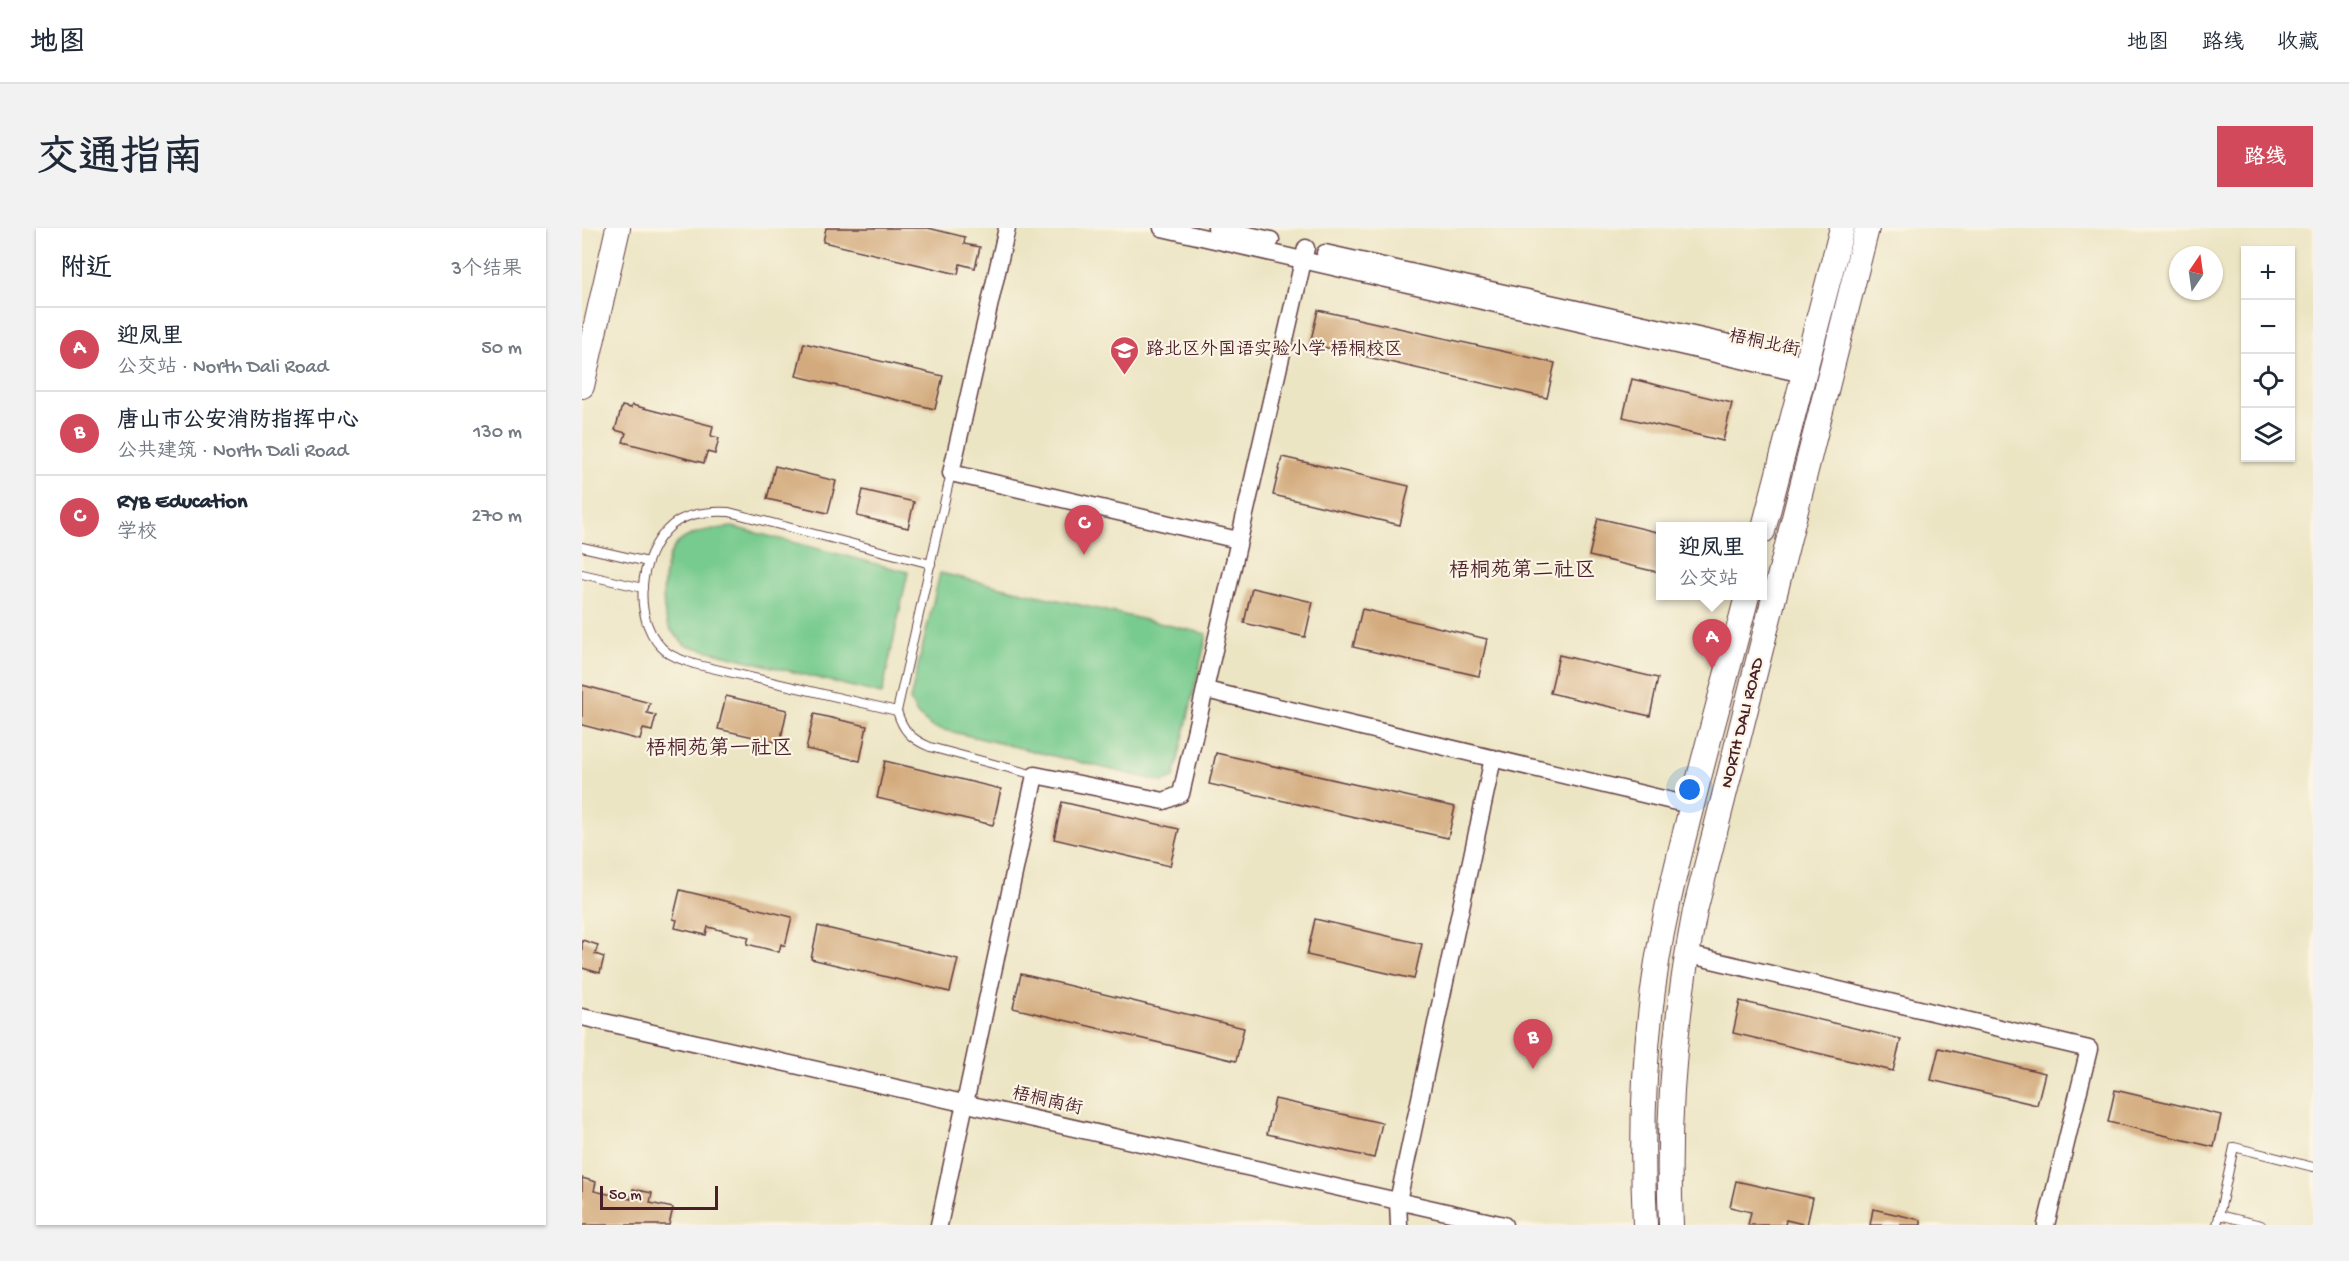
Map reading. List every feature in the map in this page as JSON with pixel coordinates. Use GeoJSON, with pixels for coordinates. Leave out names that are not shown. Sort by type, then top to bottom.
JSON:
{"type":"FeatureCollection","features":[{"type":"Feature","properties":{"kind":"main road"},"geometry":{"type":"LineString","coordinates":[[582,386],[618,228]]}},
{"type":"Feature","properties":{"kind":"main road"},"geometry":{"type":"LineString","coordinates":[[1765,522],[1842,228]]}},
{"type":"Feature","properties":{"kind":"main road","name":"NORTH DALI ROAD"},"geometry":{"type":"LineString","coordinates":[[1671,1225],[1669,1180],[1671,1112],[1678,1014],[1686,954],[1867,228]]}},
{"type":"Feature","properties":{"kind":"main road","name":"NORTH DALI ROAD"},"geometry":{"type":"LineString","coordinates":[[1645,1225],[1643,1174],[1651,1013],[1668,905],[1746,600]]}},
{"type":"Feature","properties":{"kind":"street"},"geometry":{"type":"LineString","coordinates":[[1007,228],[951,473],[1238,540]]}},
{"type":"Feature","properties":{"kind":"street","name":"梧桐北街"},"geometry":{"type":"LineString","coordinates":[[1162,228],[1304,254]]}},
{"type":"Feature","properties":{"kind":"street","name":"梧桐北街"},"geometry":{"type":"LineString","coordinates":[[1216,228],[1304,254],[1803,374]]}},
{"type":"Feature","properties":{"kind":"street"},"geometry":{"type":"LineString","coordinates":[[939,1225],[1035,775],[1164,801],[1181,794],[1304,254]]}},
{"type":"Feature","properties":{"kind":"street"},"geometry":{"type":"LineString","coordinates":[[1206,690],[1693,806]]}},
{"type":"Feature","properties":{"kind":"street"},"geometry":{"type":"LineString","coordinates":[[1398,1212],[1493,758]]}},
{"type":"Feature","properties":{"kind":"street"},"geometry":{"type":"LineString","coordinates":[[1686,954],[2091,1043],[2046,1225]]}},
{"type":"Feature","properties":{"kind":"street","name":"梧桐南街"},"geometry":{"type":"LineString","coordinates":[[582,1017],[1398,1212],[1461,1225]]}},
{"type":"Feature","properties":{"kind":"street","name":"梧桐南街"},"geometry":{"type":"LineString","coordinates":[[582,1025],[964,1108]]}},
{"type":"Feature","properties":{"kind":"street","name":"梧桐南街"},"geometry":{"type":"LineString","coordinates":[[1398,1212],[1504,1225]]}},
{"type":"Feature","properties":{"kind":"lane"},"geometry":{"type":"LineString","coordinates":[[951,473],[897,711],[902,728],[914,740],[930,747],[1035,775]]}},
{"type":"Feature","properties":{"kind":"lane"},"geometry":{"type":"LineString","coordinates":[[897,711],[694,664],[669,654],[655,640],[645,619],[643,588],[648,562],[657,542],[673,524],[708,511],[729,512],[932,564]]}},
{"type":"Feature","properties":{"kind":"lane"},"geometry":{"type":"LineString","coordinates":[[582,547],[648,562]]}},
{"type":"Feature","properties":{"kind":"lane"},"geometry":{"type":"LineString","coordinates":[[582,574],[643,588]]}},
{"type":"Feature","properties":{"kind":"lane"},"geometry":{"type":"LineString","coordinates":[[2217,1225],[2234,1147],[2313,1167]]}},
{"type":"Feature","properties":{"kind":"lane"},"geometry":{"type":"LineString","coordinates":[[2219,1215],[2261,1225]]}},
{"type":"Feature","properties":{"kind":"green space"},"geometry":{"type":"Polygon","coordinates":[[[733,527],[908,572],[882,694],[685,645],[675,634],[666,619],[663,596],[666,570],[673,549],[679,542],[692,535],[733,527]]]}},
{"type":"Feature","properties":{"kind":"green space"},"geometry":{"type":"Polygon","coordinates":[[[940,573],[1207,634],[1174,778],[1163,782],[932,727],[917,714],[910,700],[940,573]]]}},
{"type":"Feature","properties":{"kind":"building"},"geometry":{"type":"Polygon","coordinates":[[[826,228],[928,228],[965,237],[964,244],[980,247],[975,268],[960,264],[958,274],[823,242],[826,228]]]}},
{"type":"Feature","properties":{"kind":"building"},"geometry":{"type":"Polygon","coordinates":[[[1318,310],[1555,363],[1547,398],[1310,344],[1318,310]]]}},
{"type":"Feature","properties":{"kind":"building"},"geometry":{"type":"Polygon","coordinates":[[[804,343],[943,376],[935,409],[796,376],[804,343]]]}},
{"type":"Feature","properties":{"kind":"building"},"geometry":{"type":"Polygon","coordinates":[[[1632,379],[1732,403],[1723,441],[1623,417],[1632,379]]]}},
{"type":"Feature","properties":{"kind":"building"},"geometry":{"type":"Polygon","coordinates":[[[632,405],[713,426],[711,436],[719,438],[715,454],[707,452],[704,463],[623,442],[626,433],[615,430],[622,406],[631,408],[632,405]]]}},
{"type":"Feature","properties":{"kind":"building"},"geometry":{"type":"Polygon","coordinates":[[[1282,457],[1409,486],[1400,525],[1273,495],[1282,457]]]}},
{"type":"Feature","properties":{"kind":"building"},"geometry":{"type":"Polygon","coordinates":[[[775,466],[836,481],[828,513],[767,499],[775,466]]]}},
{"type":"Feature","properties":{"kind":"building"},"geometry":{"type":"Polygon","coordinates":[[[863,490],[914,502],[908,528],[857,516],[863,490]]]}},
{"type":"Feature","properties":{"kind":"building"},"geometry":{"type":"Polygon","coordinates":[[[1598,518],[1656,532],[1656,572],[1589,556],[1598,518]]]}},
{"type":"Feature","properties":{"kind":"building"},"geometry":{"type":"Polygon","coordinates":[[[1252,588],[1313,602],[1305,637],[1244,623],[1252,588]]]}},
{"type":"Feature","properties":{"kind":"building"},"geometry":{"type":"Polygon","coordinates":[[[1362,609],[1487,639],[1479,676],[1353,647],[1362,609]]]}},
{"type":"Feature","properties":{"kind":"building"},"geometry":{"type":"Polygon","coordinates":[[[1559,655],[1658,678],[1650,716],[1550,693],[1559,655]]]}},
{"type":"Feature","properties":{"kind":"building"},"geometry":{"type":"Polygon","coordinates":[[[582,685],[650,703],[647,713],[656,715],[652,731],[643,729],[640,740],[582,725],[582,685]]]}},
{"type":"Feature","properties":{"kind":"building"},"geometry":{"type":"Polygon","coordinates":[[[726,696],[787,710],[780,743],[718,729],[726,696]]]}},
{"type":"Feature","properties":{"kind":"building"},"geometry":{"type":"Polygon","coordinates":[[[814,714],[867,726],[860,761],[806,749],[814,714]]]}},
{"type":"Feature","properties":{"kind":"building"},"geometry":{"type":"Polygon","coordinates":[[[1216,753],[1455,807],[1448,838],[1209,784],[1216,753]]]}},
{"type":"Feature","properties":{"kind":"building"},"geometry":{"type":"Polygon","coordinates":[[[885,761],[1001,789],[993,825],[877,798],[885,761]]]}},
{"type":"Feature","properties":{"kind":"building"},"geometry":{"type":"Polygon","coordinates":[[[1062,802],[1179,829],[1170,866],[1054,839],[1062,802]]]}},
{"type":"Feature","properties":{"kind":"building"},"geometry":{"type":"Polygon","coordinates":[[[680,890],[792,917],[785,946],[781,944],[779,952],[747,944],[749,937],[708,927],[706,935],[675,928],[677,920],[673,919],[680,890]]]}},
{"type":"Feature","properties":{"kind":"building"},"geometry":{"type":"Polygon","coordinates":[[[1315,919],[1422,944],[1414,979],[1307,955],[1315,919]]]}},
{"type":"Feature","properties":{"kind":"building"},"geometry":{"type":"Polygon","coordinates":[[[818,926],[958,959],[950,992],[811,959],[818,926]]]}},
{"type":"Feature","properties":{"kind":"building"},"geometry":{"type":"Polygon","coordinates":[[[582,940],[598,945],[595,954],[604,957],[600,973],[582,968],[582,940]]]}},
{"type":"Feature","properties":{"kind":"building"},"geometry":{"type":"Polygon","coordinates":[[[1021,974],[1244,1028],[1236,1061],[1013,1008],[1021,974]]]}},
{"type":"Feature","properties":{"kind":"building"},"geometry":{"type":"Polygon","coordinates":[[[1740,1001],[1901,1039],[1893,1071],[1733,1033],[1740,1001]]]}},
{"type":"Feature","properties":{"kind":"building"},"geometry":{"type":"Polygon","coordinates":[[[1939,1048],[2045,1073],[2037,1105],[1931,1080],[1939,1048]]]}},
{"type":"Feature","properties":{"kind":"building"},"geometry":{"type":"Polygon","coordinates":[[[2115,1090],[2221,1115],[2214,1147],[2108,1122],[2115,1090]]]}},
{"type":"Feature","properties":{"kind":"building"},"geometry":{"type":"Polygon","coordinates":[[[1275,1099],[1382,1123],[1374,1158],[1267,1134],[1275,1099]]]}},
{"type":"Feature","properties":{"kind":"building"},"geometry":{"type":"Polygon","coordinates":[[[582,1178],[596,1182],[594,1191],[631,1199],[633,1189],[652,1193],[650,1203],[673,1208],[669,1225],[582,1225],[582,1178]]]}},
{"type":"Feature","properties":{"kind":"building"},"geometry":{"type":"Polygon","coordinates":[[[1736,1181],[1813,1198],[1807,1225],[1786,1220],[1785,1225],[1748,1225],[1751,1212],[1730,1207],[1736,1181]]]}},
{"type":"Feature","properties":{"kind":"building"},"geometry":{"type":"Polygon","coordinates":[[[1873,1209],[1921,1220],[1921,1225],[1870,1225],[1873,1209]]]}},
{"type":"Feature","properties":{"kind":"place","name":"路北区外国语实验小学 梧桐校区"},"geometry":{"type":"Point","coordinates":[1125,376]}},
{"type":"Feature","properties":{"kind":"place","name":"RYB Education"},"geometry":{"type":"Point","coordinates":[1084,555]}},
{"type":"Feature","properties":{"kind":"place","name":"迎凤里"},"geometry":{"type":"Point","coordinates":[1712,669]}},
{"type":"Feature","properties":{"kind":"place","name":"唐山市公安消防指挥中心"},"geometry":{"type":"Point","coordinates":[1533,1069]}},
{"type":"Feature","properties":{"kind":"district","name":"梧桐苑第二社区"},"geometry":{"type":"Point","coordinates":[1522,572]}},
{"type":"Feature","properties":{"kind":"district","name":"梧桐苑第一社区"},"geometry":{"type":"Point","coordinates":[719,750]}}]}
